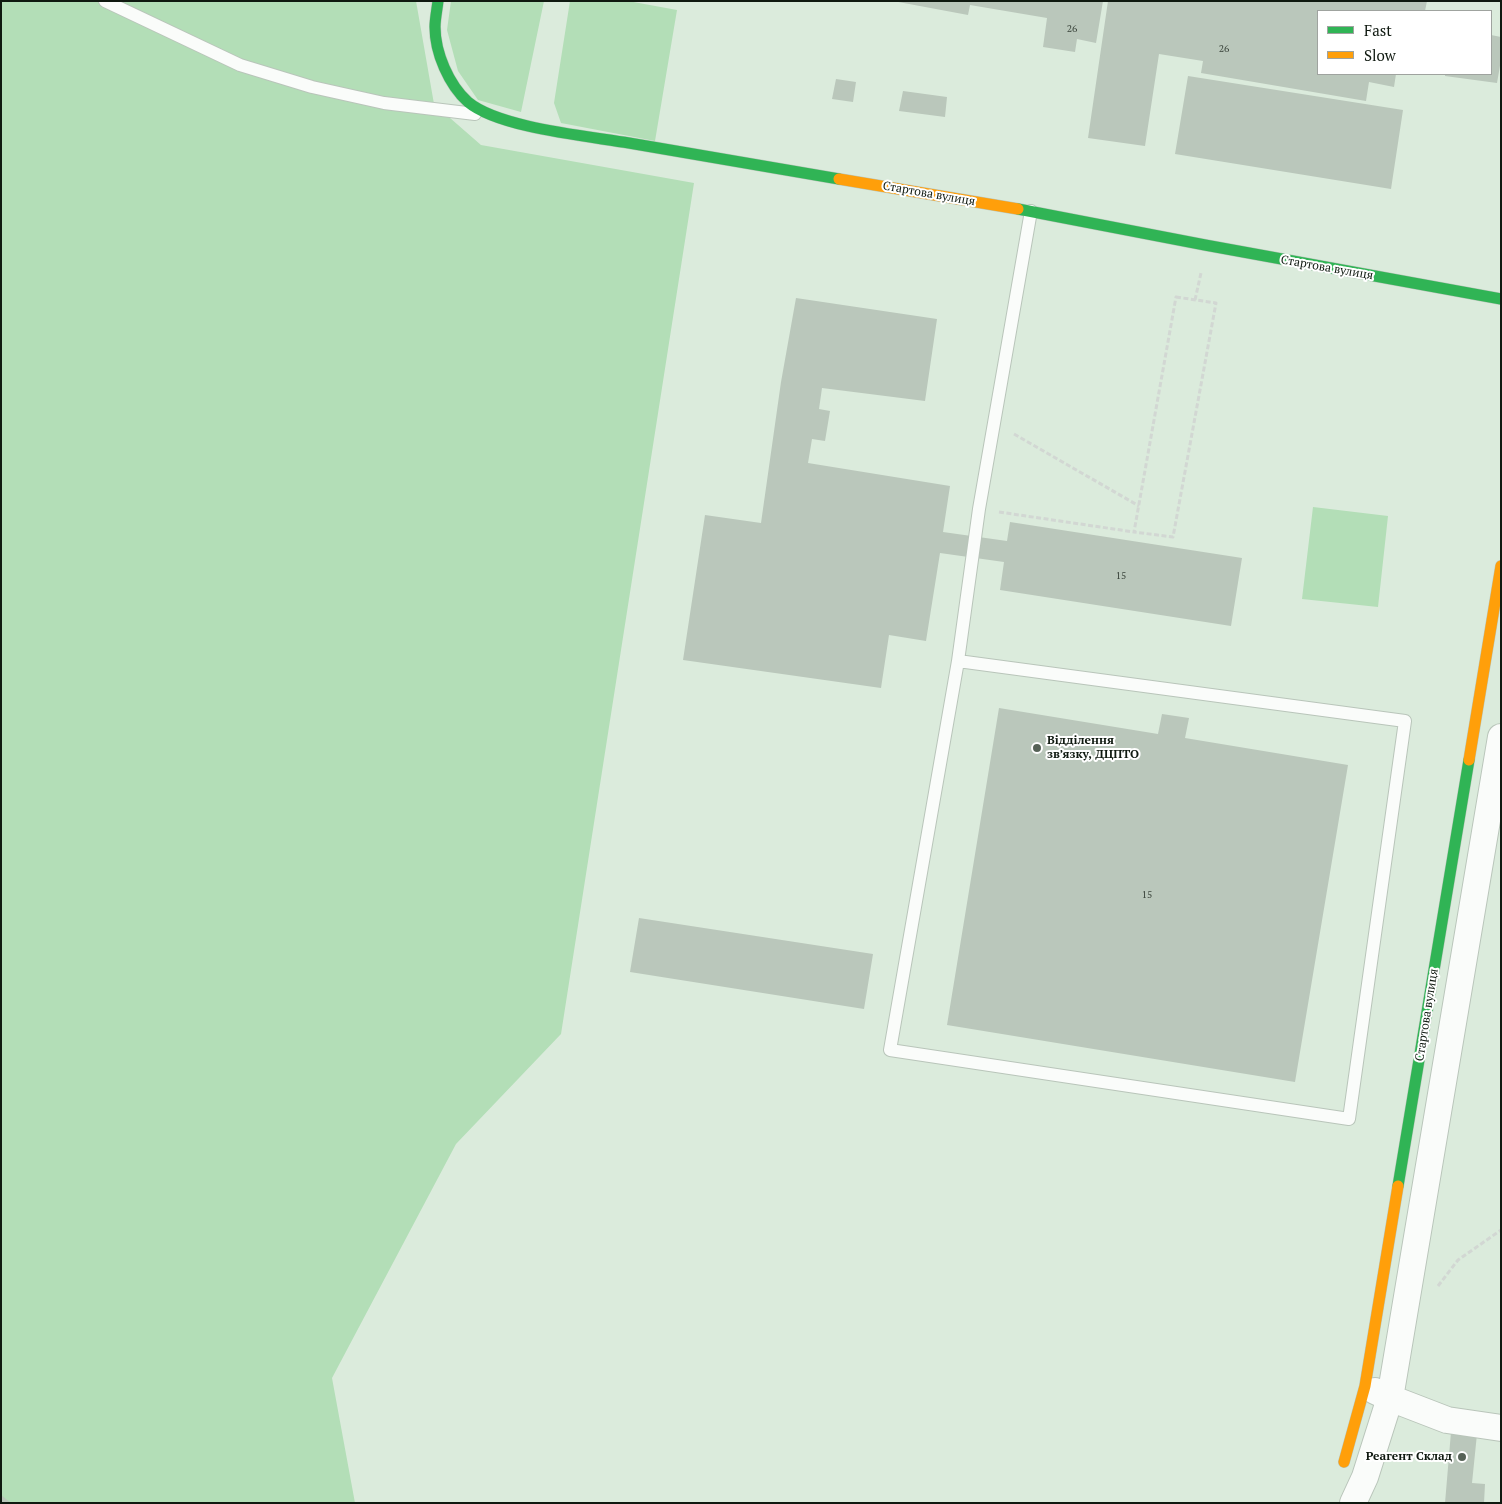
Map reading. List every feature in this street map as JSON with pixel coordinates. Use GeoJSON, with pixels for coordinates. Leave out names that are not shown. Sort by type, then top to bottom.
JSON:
{"type":"FeatureCollection","features":[{"type":"Feature","properties":{"kind":"street","name":"Стартова вулиця"},"geometry":{"type":"LineString","coordinates":[[438,1],[435,29],[440,55],[451,79],[468,102],[495,117],[532,127],[1031,211],[1205,246],[1501,299]]}},
{"type":"Feature","properties":{"kind":"street","name":"Стартова вулиця"},"geometry":{"type":"LineString","coordinates":[[1344,1462],[1365,1386],[1501,566]]}},
{"type":"Feature","properties":{"kind":"street"},"geometry":{"type":"LineString","coordinates":[[1353,1503],[1364,1477],[1390,1398],[1501,737]]}},
{"type":"Feature","properties":{"kind":"street"},"geometry":{"type":"LineString","coordinates":[[1365,1386],[1390,1398],[1447,1420],[1501,1428]]}},
{"type":"Feature","properties":{"kind":"lane"},"geometry":{"type":"LineString","coordinates":[[105,1],[240,64],[312,87],[384,104],[495,117]]}},
{"type":"Feature","properties":{"kind":"lane"},"geometry":{"type":"LineString","coordinates":[[958,661],[1405,721],[1349,1119],[890,1050],[958,661],[979,509],[1031,211]]}},
{"type":"Feature","properties":{"kind":"path"},"geometry":{"type":"LineString","coordinates":[[979,509],[1134,532],[1173,537],[1216,303],[1176,297],[1134,532]]}},
{"type":"Feature","properties":{"kind":"path"},"geometry":{"type":"LineString","coordinates":[[994,423],[1139,506]]}},
{"type":"Feature","properties":{"kind":"path"},"geometry":{"type":"LineString","coordinates":[[1438,1287],[1458,1260],[1501,1230]]}},
{"type":"Feature","properties":{"kind":"green space"},"geometry":{"type":"Polygon","coordinates":[[[1,1],[416,1],[434,104],[481,145],[694,183],[561,1034],[456,1144],[332,1378],[355,1503],[1,1503],[1,1]]]}},
{"type":"Feature","properties":{"kind":"green space"},"geometry":{"type":"Polygon","coordinates":[[[451,1],[544,1],[521,112],[478,100],[458,71],[447,30],[451,1]]]}},
{"type":"Feature","properties":{"kind":"green space"},"geometry":{"type":"Polygon","coordinates":[[[570,1],[628,1],[677,10],[655,141],[561,123],[554,103],[570,1]]]}},
{"type":"Feature","properties":{"kind":"green space"},"geometry":{"type":"Polygon","coordinates":[[[1313,507],[1388,516],[1378,607],[1302,599],[1313,507]]]}},
{"type":"Feature","properties":{"kind":"building"},"geometry":{"type":"Polygon","coordinates":[[[893,1],[1103,1],[1096,43],[1077,39],[1075,52],[1043,47],[1047,18],[970,5],[968,15],[893,1]]]}},
{"type":"Feature","properties":{"kind":"building"},"geometry":{"type":"Polygon","coordinates":[[[1108,1],[1427,1],[1425,10],[1317,10],[1317,75],[1396,75],[1394,87],[1369,82],[1366,101],[1201,73],[1203,61],[1159,54],[1145,146],[1088,138],[1108,1]]]}},
{"type":"Feature","properties":{"kind":"building"},"geometry":{"type":"Polygon","coordinates":[[[1492,35],[1501,37],[1501,60],[1497,83],[1445,76],[1492,75],[1492,35]]]}},
{"type":"Feature","properties":{"kind":"building"},"geometry":{"type":"Polygon","coordinates":[[[1188,76],[1403,110],[1391,189],[1175,154],[1188,76]]]}},
{"type":"Feature","properties":{"kind":"building"},"geometry":{"type":"Polygon","coordinates":[[[836,79],[856,82],[853,102],[832,99],[836,79]]]}},
{"type":"Feature","properties":{"kind":"building"},"geometry":{"type":"Polygon","coordinates":[[[903,91],[947,97],[945,117],[899,111],[903,91]]]}},
{"type":"Feature","properties":{"kind":"building"},"geometry":{"type":"Polygon","coordinates":[[[796,298],[937,319],[925,401],[822,388],[819,409],[830,411],[825,441],[812,439],[808,463],[950,486],[943,532],[1007,541],[1010,522],[1242,558],[1231,626],[1000,590],[1004,562],[940,553],[926,641],[889,635],[881,688],[683,660],[705,515],[761,523],[781,382],[796,298]]]}},
{"type":"Feature","properties":{"kind":"building"},"geometry":{"type":"Polygon","coordinates":[[[999,708],[1158,734],[1162,714],[1189,718],[1185,738],[1348,765],[1295,1082],[947,1025],[999,708]]]}},
{"type":"Feature","properties":{"kind":"building"},"geometry":{"type":"Polygon","coordinates":[[[639,918],[873,954],[864,1009],[630,972],[639,918]]]}},
{"type":"Feature","properties":{"kind":"building","name":"Реагент Склад"},"geometry":{"type":"Polygon","coordinates":[[[1451,1432],[1477,1434],[1472,1483],[1485,1484],[1484,1503],[1445,1503],[1451,1432]]]}},
{"type":"Feature","properties":{"kind":"building"},"geometry":{"type":"Polygon","coordinates":[[[1,1495],[11,1503],[1,1503],[1,1495]]]}},
{"type":"Feature","properties":{"kind":"traffic: fast"},"geometry":{"type":"LineString","coordinates":[[438,1],[435,24],[440,58],[449,78],[461,95],[482,111],[522,125],[545,130],[839,179]]}},
{"type":"Feature","properties":{"kind":"traffic: fast"},"geometry":{"type":"LineString","coordinates":[[1018,209],[1501,299]]}},
{"type":"Feature","properties":{"kind":"traffic: fast"},"geometry":{"type":"LineString","coordinates":[[1398,1186],[1469,760]]}},
{"type":"Feature","properties":{"kind":"traffic: slow"},"geometry":{"type":"LineString","coordinates":[[839,179],[1018,209]]}},
{"type":"Feature","properties":{"kind":"traffic: slow"},"geometry":{"type":"LineString","coordinates":[[1469,760],[1501,566]]}},
{"type":"Feature","properties":{"kind":"traffic: slow"},"geometry":{"type":"LineString","coordinates":[[1344,1462],[1365,1386],[1398,1186]]}},
{"type":"Feature","properties":{"kind":"place","name":"Відділення зв’язку, ДЦПТО"},"geometry":{"type":"Point","coordinates":[1037,748]}},
{"type":"Feature","properties":{"kind":"place","name":"Реагент Склад"},"geometry":{"type":"Point","coordinates":[1462,1457]}}]}
